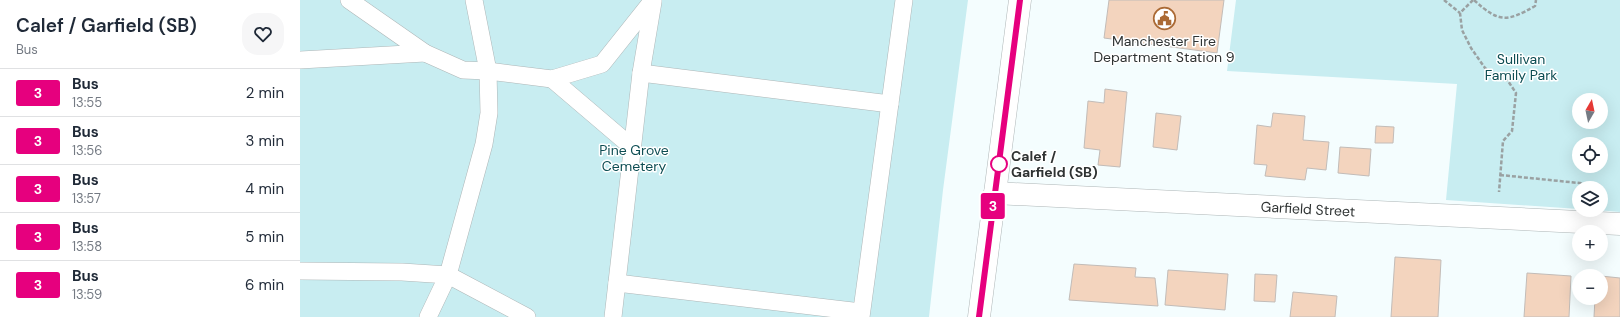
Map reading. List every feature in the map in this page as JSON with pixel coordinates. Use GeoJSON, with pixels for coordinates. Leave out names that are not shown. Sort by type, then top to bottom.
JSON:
{"type":"FeatureCollection","features":[{"type":"Feature","properties":{"kind":"street"},"geometry":{"type":"LineString","coordinates":[[979,317],[1020,0]]}},
{"type":"Feature","properties":{"kind":"street","name":"Garfield Street"},"geometry":{"type":"LineString","coordinates":[[995,193],[1620,224]]}},
{"type":"Feature","properties":{"kind":"lane"},"geometry":{"type":"LineString","coordinates":[[349,0],[425,53],[463,70],[488,71],[552,79],[602,64],[653,0]]}},
{"type":"Feature","properties":{"kind":"lane"},"geometry":{"type":"LineString","coordinates":[[428,317],[448,275],[484,144],[489,113],[488,71],[474,0]]}},
{"type":"Feature","properties":{"kind":"lane"},"geometry":{"type":"LineString","coordinates":[[613,317],[641,73],[653,0]]}},
{"type":"Feature","properties":{"kind":"lane"},"geometry":{"type":"LineString","coordinates":[[617,282],[861,315],[904,0]]}},
{"type":"Feature","properties":{"kind":"lane"},"geometry":{"type":"LineString","coordinates":[[300,60],[425,53]]}},
{"type":"Feature","properties":{"kind":"lane"},"geometry":{"type":"LineString","coordinates":[[641,73],[890,104]]}},
{"type":"Feature","properties":{"kind":"lane"},"geometry":{"type":"LineString","coordinates":[[552,79],[632,148]]}},
{"type":"Feature","properties":{"kind":"lane"},"geometry":{"type":"LineString","coordinates":[[300,271],[402,272],[448,275],[527,317]]}},
{"type":"Feature","properties":{"kind":"path"},"geometry":{"type":"LineString","coordinates":[[1444,0],[1460,13],[1462,30],[1471,48],[1485,68],[1508,81],[1516,93],[1512,131],[1503,141],[1497,218]]}},
{"type":"Feature","properties":{"kind":"path"},"geometry":{"type":"LineString","coordinates":[[1460,13],[1473,0],[1484,10],[1503,19],[1517,17],[1535,6],[1536,0]]}},
{"type":"Feature","properties":{"kind":"path"},"geometry":{"type":"LineString","coordinates":[[1500,175],[1572,182]]}},
{"type":"Feature","properties":{"kind":"green space","name":"Pine Grove Cemetery"},"geometry":{"type":"Polygon","coordinates":[[[300,0],[968,0],[943,190],[929,317],[300,317],[300,0]]]}},
{"type":"Feature","properties":{"kind":"green space","name":"Sullivan Family Park"},"geometry":{"type":"Polygon","coordinates":[[[1236,0],[1620,0],[1620,212],[1608,211],[1608,181],[1572,181],[1572,209],[1446,200],[1457,84],[1227,71],[1236,0]]]}},
{"type":"Feature","properties":{"kind":"building","name":"Manchester Fire Department Station 9"},"geometry":{"type":"Polygon","coordinates":[[[1109,0],[1224,0],[1217,53],[1104,38],[1109,0]]]}},
{"type":"Feature","properties":{"kind":"building"},"geometry":{"type":"Polygon","coordinates":[[[1105,89],[1127,92],[1120,167],[1098,165],[1100,150],[1084,148],[1088,101],[1104,103],[1105,89]]]}},
{"type":"Feature","properties":{"kind":"building"},"geometry":{"type":"Polygon","coordinates":[[[1156,113],[1181,116],[1177,150],[1153,147],[1156,113]]]}},
{"type":"Feature","properties":{"kind":"building"},"geometry":{"type":"Polygon","coordinates":[[[1273,113],[1305,116],[1303,140],[1329,142],[1326,170],[1307,168],[1305,180],[1265,176],[1267,165],[1254,164],[1257,125],[1271,127],[1273,113]]]}},
{"type":"Feature","properties":{"kind":"building"},"geometry":{"type":"Polygon","coordinates":[[[1376,126],[1394,127],[1393,143],[1375,143],[1376,126]]]}},
{"type":"Feature","properties":{"kind":"building"},"geometry":{"type":"Polygon","coordinates":[[[1340,147],[1371,149],[1369,176],[1338,173],[1340,147]]]}},
{"type":"Feature","properties":{"kind":"building"},"geometry":{"type":"Polygon","coordinates":[[[1395,257],[1441,260],[1438,317],[1391,317],[1395,257]]]}},
{"type":"Feature","properties":{"kind":"building"},"geometry":{"type":"Polygon","coordinates":[[[1074,264],[1136,268],[1135,277],[1155,278],[1158,306],[1069,300],[1074,264]]]}},
{"type":"Feature","properties":{"kind":"building"},"geometry":{"type":"Polygon","coordinates":[[[1168,270],[1228,274],[1225,310],[1165,305],[1168,270]]]}},
{"type":"Feature","properties":{"kind":"building"},"geometry":{"type":"Polygon","coordinates":[[[1527,273],[1571,276],[1569,317],[1524,317],[1527,273]]]}},
{"type":"Feature","properties":{"kind":"building"},"geometry":{"type":"Polygon","coordinates":[[[1255,274],[1277,275],[1275,302],[1254,301],[1255,274]]]}},
{"type":"Feature","properties":{"kind":"building"},"geometry":{"type":"Polygon","coordinates":[[[1608,277],[1620,278],[1620,317],[1594,317],[1595,305],[1608,305],[1608,277]]]}},
{"type":"Feature","properties":{"kind":"building"},"geometry":{"type":"Polygon","coordinates":[[[1293,292],[1337,296],[1335,317],[1290,317],[1293,292]]]}},
{"type":"Feature","properties":{"kind":"bus line","name":"3"},"geometry":{"type":"LineString","coordinates":[[979,317],[1020,0]]}},
{"type":"Feature","properties":{"kind":"place","name":"Manchester Fire Department Station 9"},"geometry":{"type":"Point","coordinates":[1164,19]}},
{"type":"Feature","properties":{"kind":"place","name":"Calef / Garfield (SB)"},"geometry":{"type":"Point","coordinates":[999,164]}}]}
